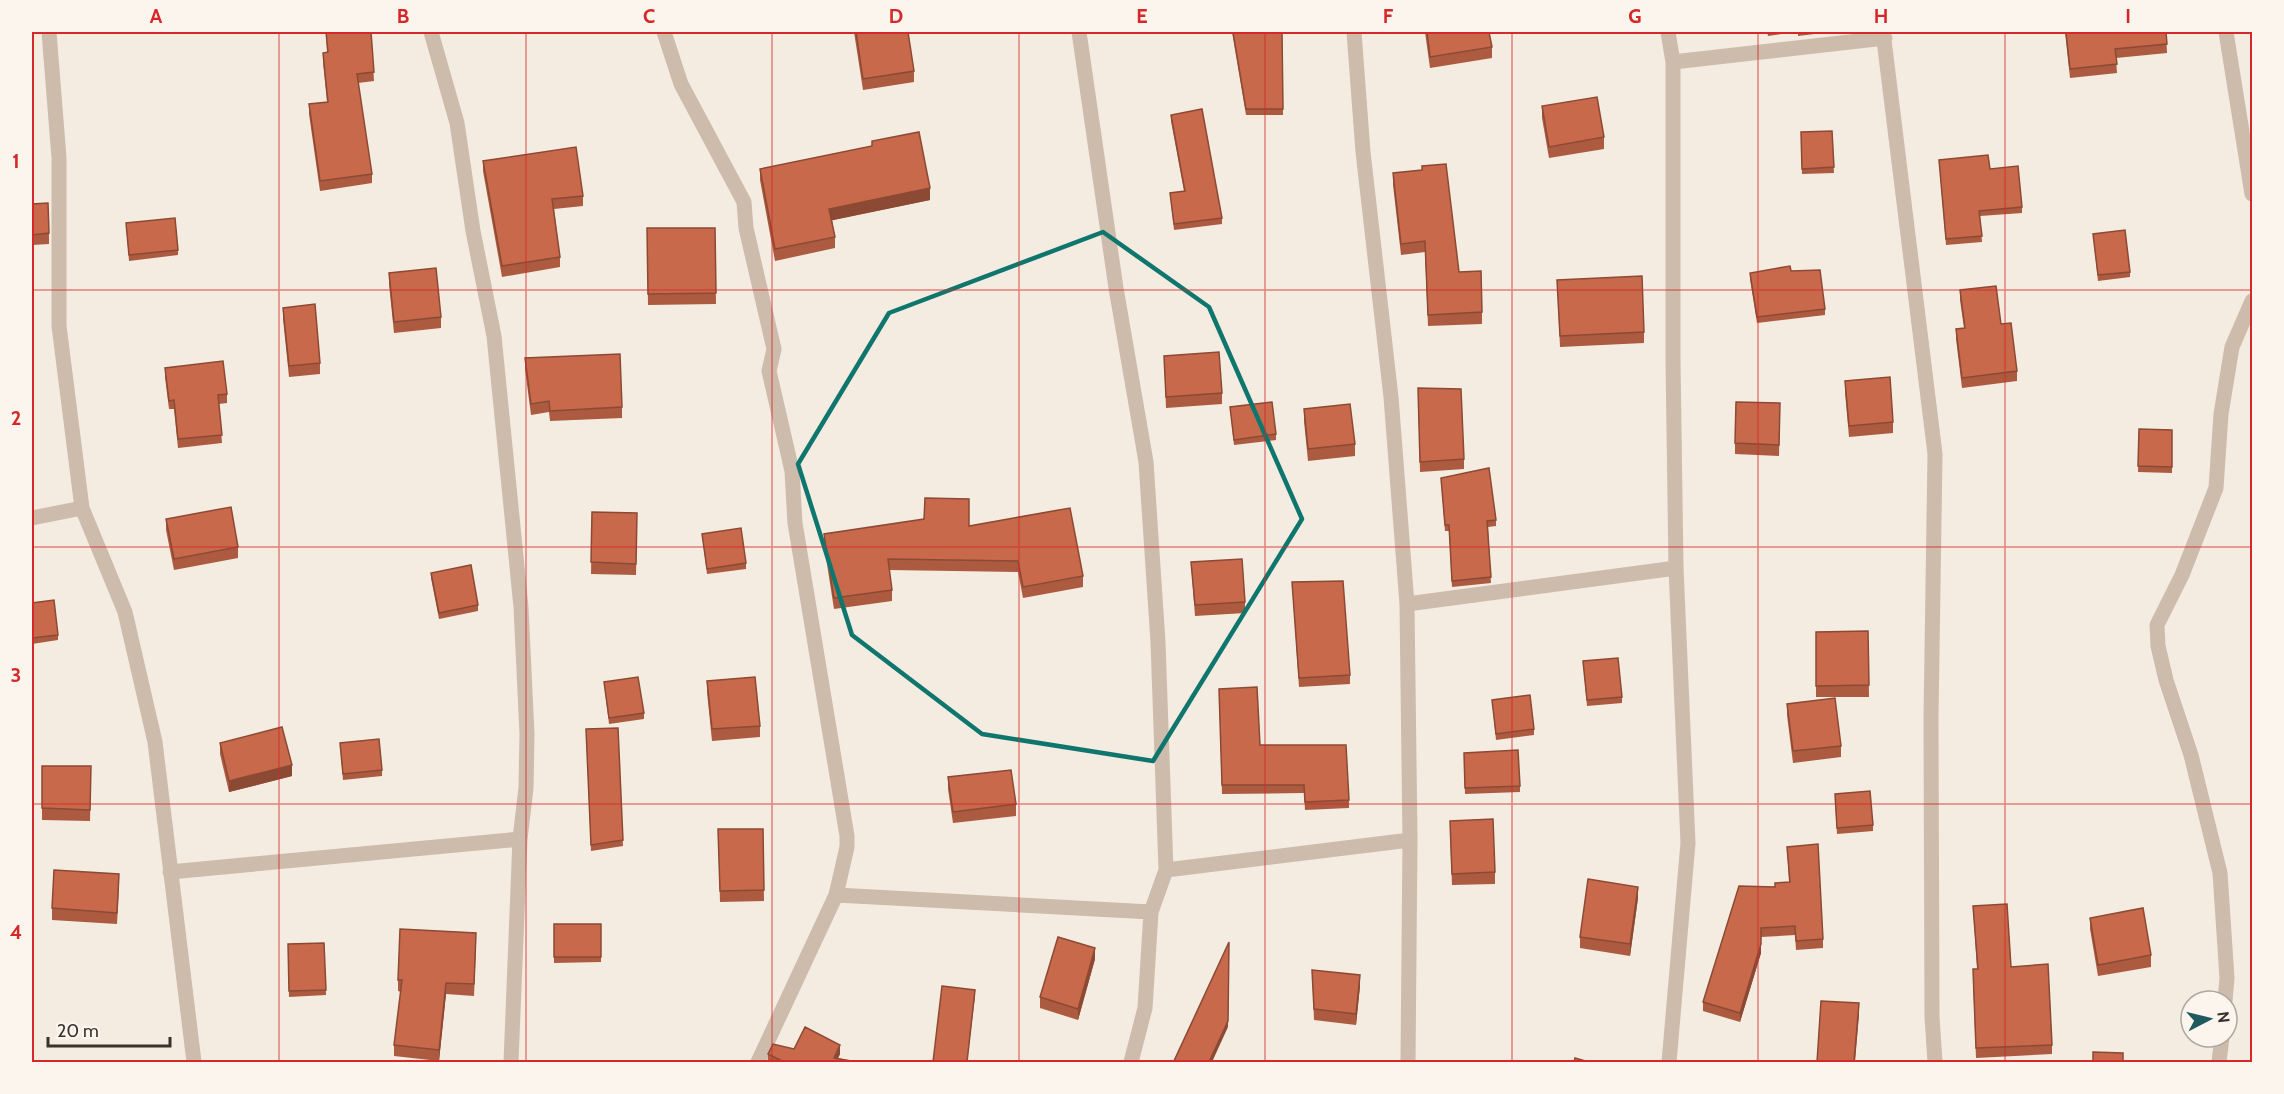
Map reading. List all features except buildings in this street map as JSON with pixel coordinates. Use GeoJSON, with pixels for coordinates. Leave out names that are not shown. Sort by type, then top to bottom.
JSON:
{"type":"FeatureCollection","features":[{"type":"Feature","properties":{"kind":"street"},"geometry":{"type":"LineString","coordinates":[[49,32],[59,158],[59,326],[82,508],[126,612],[155,742],[194,1062]]}},
{"type":"Feature","properties":{"kind":"street"},"geometry":{"type":"LineString","coordinates":[[431,32],[457,123],[473,231],[494,336],[522,619],[527,734],[526,788],[520,839],[511,1062]]}},
{"type":"Feature","properties":{"kind":"street"},"geometry":{"type":"LineString","coordinates":[[664,32],[681,84],[744,202],[746,228],[774,348],[769,371],[792,471],[795,523],[847,836],[847,847],[836,895],[758,1062]]}},
{"type":"Feature","properties":{"kind":"street"},"geometry":{"type":"LineString","coordinates":[[1079,32],[1116,288],[1146,462],[1158,642],[1166,870],[1151,912],[1145,1008],[1131,1062]]}},
{"type":"Feature","properties":{"kind":"street"},"geometry":{"type":"LineString","coordinates":[[1354,32],[1363,152],[1391,397],[1407,604],[1410,840],[1408,1062]]}},
{"type":"Feature","properties":{"kind":"street"},"geometry":{"type":"LineString","coordinates":[[1668,32],[1672,63],[1676,567],[1688,843],[1669,1062]]}},
{"type":"Feature","properties":{"kind":"street"},"geometry":{"type":"LineString","coordinates":[[2226,32],[2253,194]]}},
{"type":"Feature","properties":{"kind":"street"},"geometry":{"type":"LineString","coordinates":[[1672,63],[1884,35],[1935,454],[1931,754],[1932,1017],[1935,1062]]}},
{"type":"Feature","properties":{"kind":"street"},"geometry":{"type":"LineString","coordinates":[[2226,989],[2220,873],[2191,755],[2158,646],[2157,625],[2182,575],[2216,488],[2221,414],[2232,346],[2253,302]]}},
{"type":"Feature","properties":{"kind":"street"},"geometry":{"type":"LineString","coordinates":[[32,518],[82,508]]}},
{"type":"Feature","properties":{"kind":"street"},"geometry":{"type":"LineString","coordinates":[[1407,604],[1676,567]]}},
{"type":"Feature","properties":{"kind":"street"},"geometry":{"type":"LineString","coordinates":[[170,872],[520,839]]}},
{"type":"Feature","properties":{"kind":"street"},"geometry":{"type":"LineString","coordinates":[[1166,870],[1410,840]]}},
{"type":"Feature","properties":{"kind":"street"},"geometry":{"type":"LineString","coordinates":[[836,895],[1151,912]]}},
{"type":"Feature","properties":{"kind":"highlighted area"},"geometry":{"type":"Polygon","coordinates":[[[1103,232],[1209,307],[1302,519],[1153,761],[982,734],[852,635],[798,464],[889,313],[1103,232]]]}}]}
